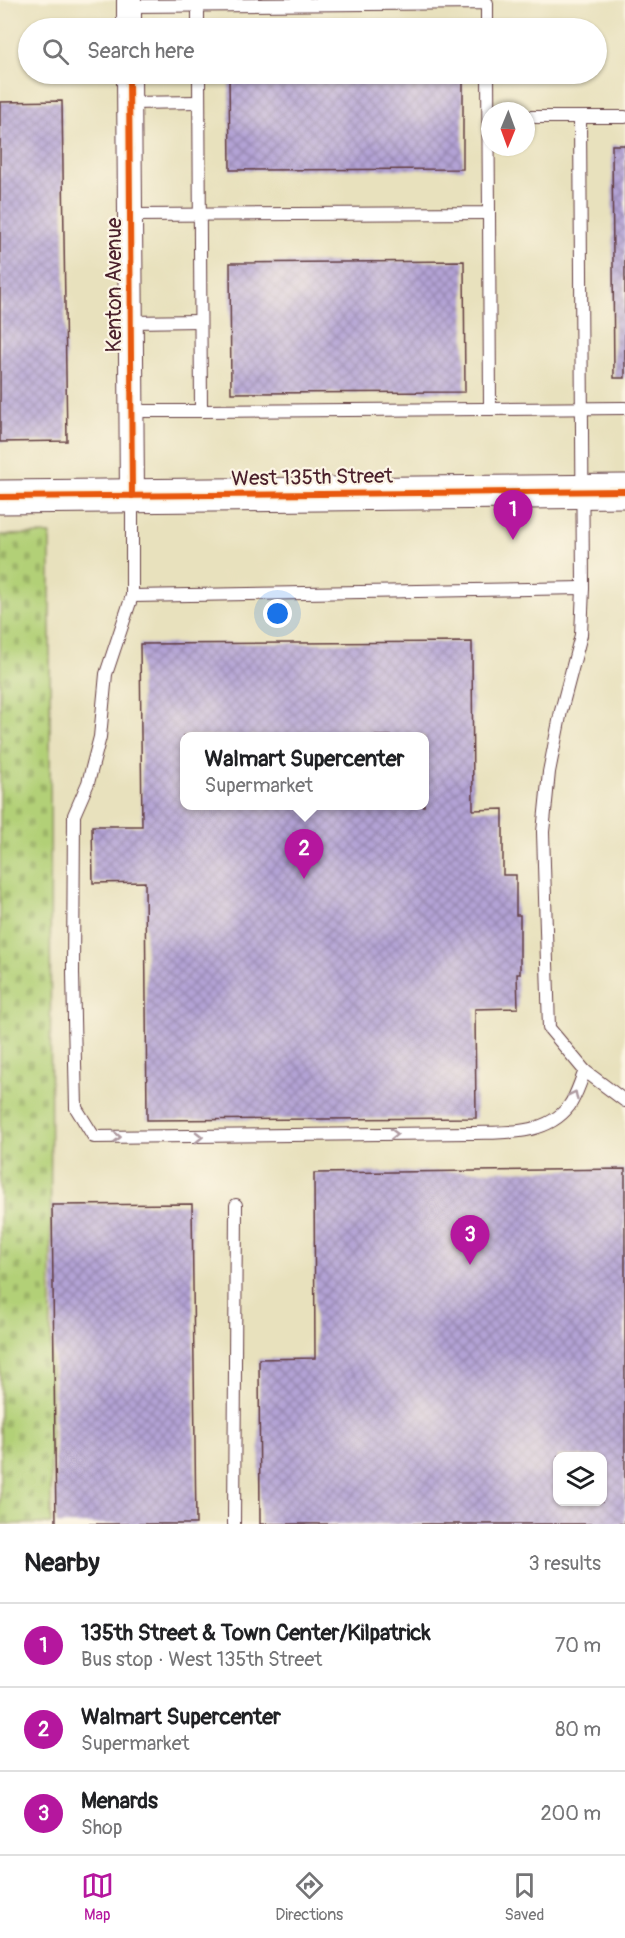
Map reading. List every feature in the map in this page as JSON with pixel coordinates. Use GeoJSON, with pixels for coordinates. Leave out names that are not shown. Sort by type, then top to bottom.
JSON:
{"type":"FeatureCollection","features":[{"type":"Feature","properties":{"kind":"street","name":"Kenton Avenue"},"geometry":{"type":"LineString","coordinates":[[129,84],[132,496]]}},
{"type":"Feature","properties":{"kind":"street","name":"West 135th Street"},"geometry":{"type":"LineString","coordinates":[[0,497],[625,491]]}},
{"type":"Feature","properties":{"kind":"lane"},"geometry":{"type":"LineString","coordinates":[[129,11],[198,5],[487,3],[488,18]]}},
{"type":"Feature","properties":{"kind":"lane"},"geometry":{"type":"LineString","coordinates":[[198,5],[198,18]]}},
{"type":"Feature","properties":{"kind":"lane"},"geometry":{"type":"LineString","coordinates":[[199,84],[201,411]]}},
{"type":"Feature","properties":{"kind":"lane"},"geometry":{"type":"LineString","coordinates":[[488,84],[489,102]]}},
{"type":"Feature","properties":{"kind":"lane"},"geometry":{"type":"LineString","coordinates":[[129,103],[199,102]]}},
{"type":"Feature","properties":{"kind":"lane"},"geometry":{"type":"LineString","coordinates":[[535,117],[625,117]]}},
{"type":"Feature","properties":{"kind":"lane"},"geometry":{"type":"LineString","coordinates":[[580,117],[583,588],[581,635],[561,711],[549,772],[543,832],[549,1028],[585,1071],[625,1101]]}},
{"type":"Feature","properties":{"kind":"lane"},"geometry":{"type":"LineString","coordinates":[[489,156],[490,409]]}},
{"type":"Feature","properties":{"kind":"lane"},"geometry":{"type":"LineString","coordinates":[[130,215],[489,213]]}},
{"type":"Feature","properties":{"kind":"lane"},"geometry":{"type":"LineString","coordinates":[[131,322],[200,321]]}},
{"type":"Feature","properties":{"kind":"lane"},"geometry":{"type":"LineString","coordinates":[[131,411],[625,408]]}},
{"type":"Feature","properties":{"kind":"lane"},"geometry":{"type":"LineString","coordinates":[[132,496],[132,596],[106,674],[100,737],[88,783],[74,815],[73,973],[76,1108],[93,1137],[482,1133],[532,1130],[551,1122],[569,1106],[585,1071]]}},
{"type":"Feature","properties":{"kind":"lane"},"geometry":{"type":"LineString","coordinates":[[132,596],[583,588]]}},
{"type":"Feature","properties":{"kind":"lane"},"geometry":{"type":"LineString","coordinates":[[234,1524],[236,1205]]}},
{"type":"Feature","properties":{"kind":"green space"},"geometry":{"type":"Polygon","coordinates":[[[50,534],[51,1524],[0,1524],[0,535],[50,534]]]}},
{"type":"Feature","properties":{"kind":"building"},"geometry":{"type":"Polygon","coordinates":[[[229,84],[463,84],[463,169],[230,170],[229,84]]]}},
{"type":"Feature","properties":{"kind":"building"},"geometry":{"type":"Polygon","coordinates":[[[62,101],[67,441],[0,442],[0,102],[62,101]]]}},
{"type":"Feature","properties":{"kind":"building"},"geometry":{"type":"Polygon","coordinates":[[[612,145],[625,145],[625,378],[614,378],[612,145]]]}},
{"type":"Feature","properties":{"kind":"building"},"geometry":{"type":"Polygon","coordinates":[[[464,261],[465,392],[231,393],[230,263],[464,261]]]}},
{"type":"Feature","properties":{"kind":"building"},"geometry":{"type":"Polygon","coordinates":[[[472,642],[473,810],[503,809],[503,875],[516,875],[516,915],[520,915],[518,1008],[475,1009],[476,1118],[147,1120],[145,882],[93,883],[92,826],[142,826],[140,644],[472,642]]]}},
{"type":"Feature","properties":{"kind":"building"},"geometry":{"type":"Polygon","coordinates":[[[625,1169],[625,1524],[260,1524],[259,1359],[315,1358],[314,1173],[625,1169]]]}},
{"type":"Feature","properties":{"kind":"building"},"geometry":{"type":"Polygon","coordinates":[[[192,1204],[196,1524],[56,1524],[52,1205],[192,1204]]]}},
{"type":"Feature","properties":{"kind":"cycle path"},"geometry":{"type":"LineString","coordinates":[[129,84],[132,496]]}},
{"type":"Feature","properties":{"kind":"cycle path"},"geometry":{"type":"LineString","coordinates":[[0,497],[625,491]]}},
{"type":"Feature","properties":{"kind":"place","name":"135th Street & Town Center/Kilpatrick"},"geometry":{"type":"Point","coordinates":[513,540]}},
{"type":"Feature","properties":{"kind":"place","name":"Walmart Supercenter"},"geometry":{"type":"Point","coordinates":[304,879]}},
{"type":"Feature","properties":{"kind":"place","name":"Menards"},"geometry":{"type":"Point","coordinates":[470,1265]}}]}
